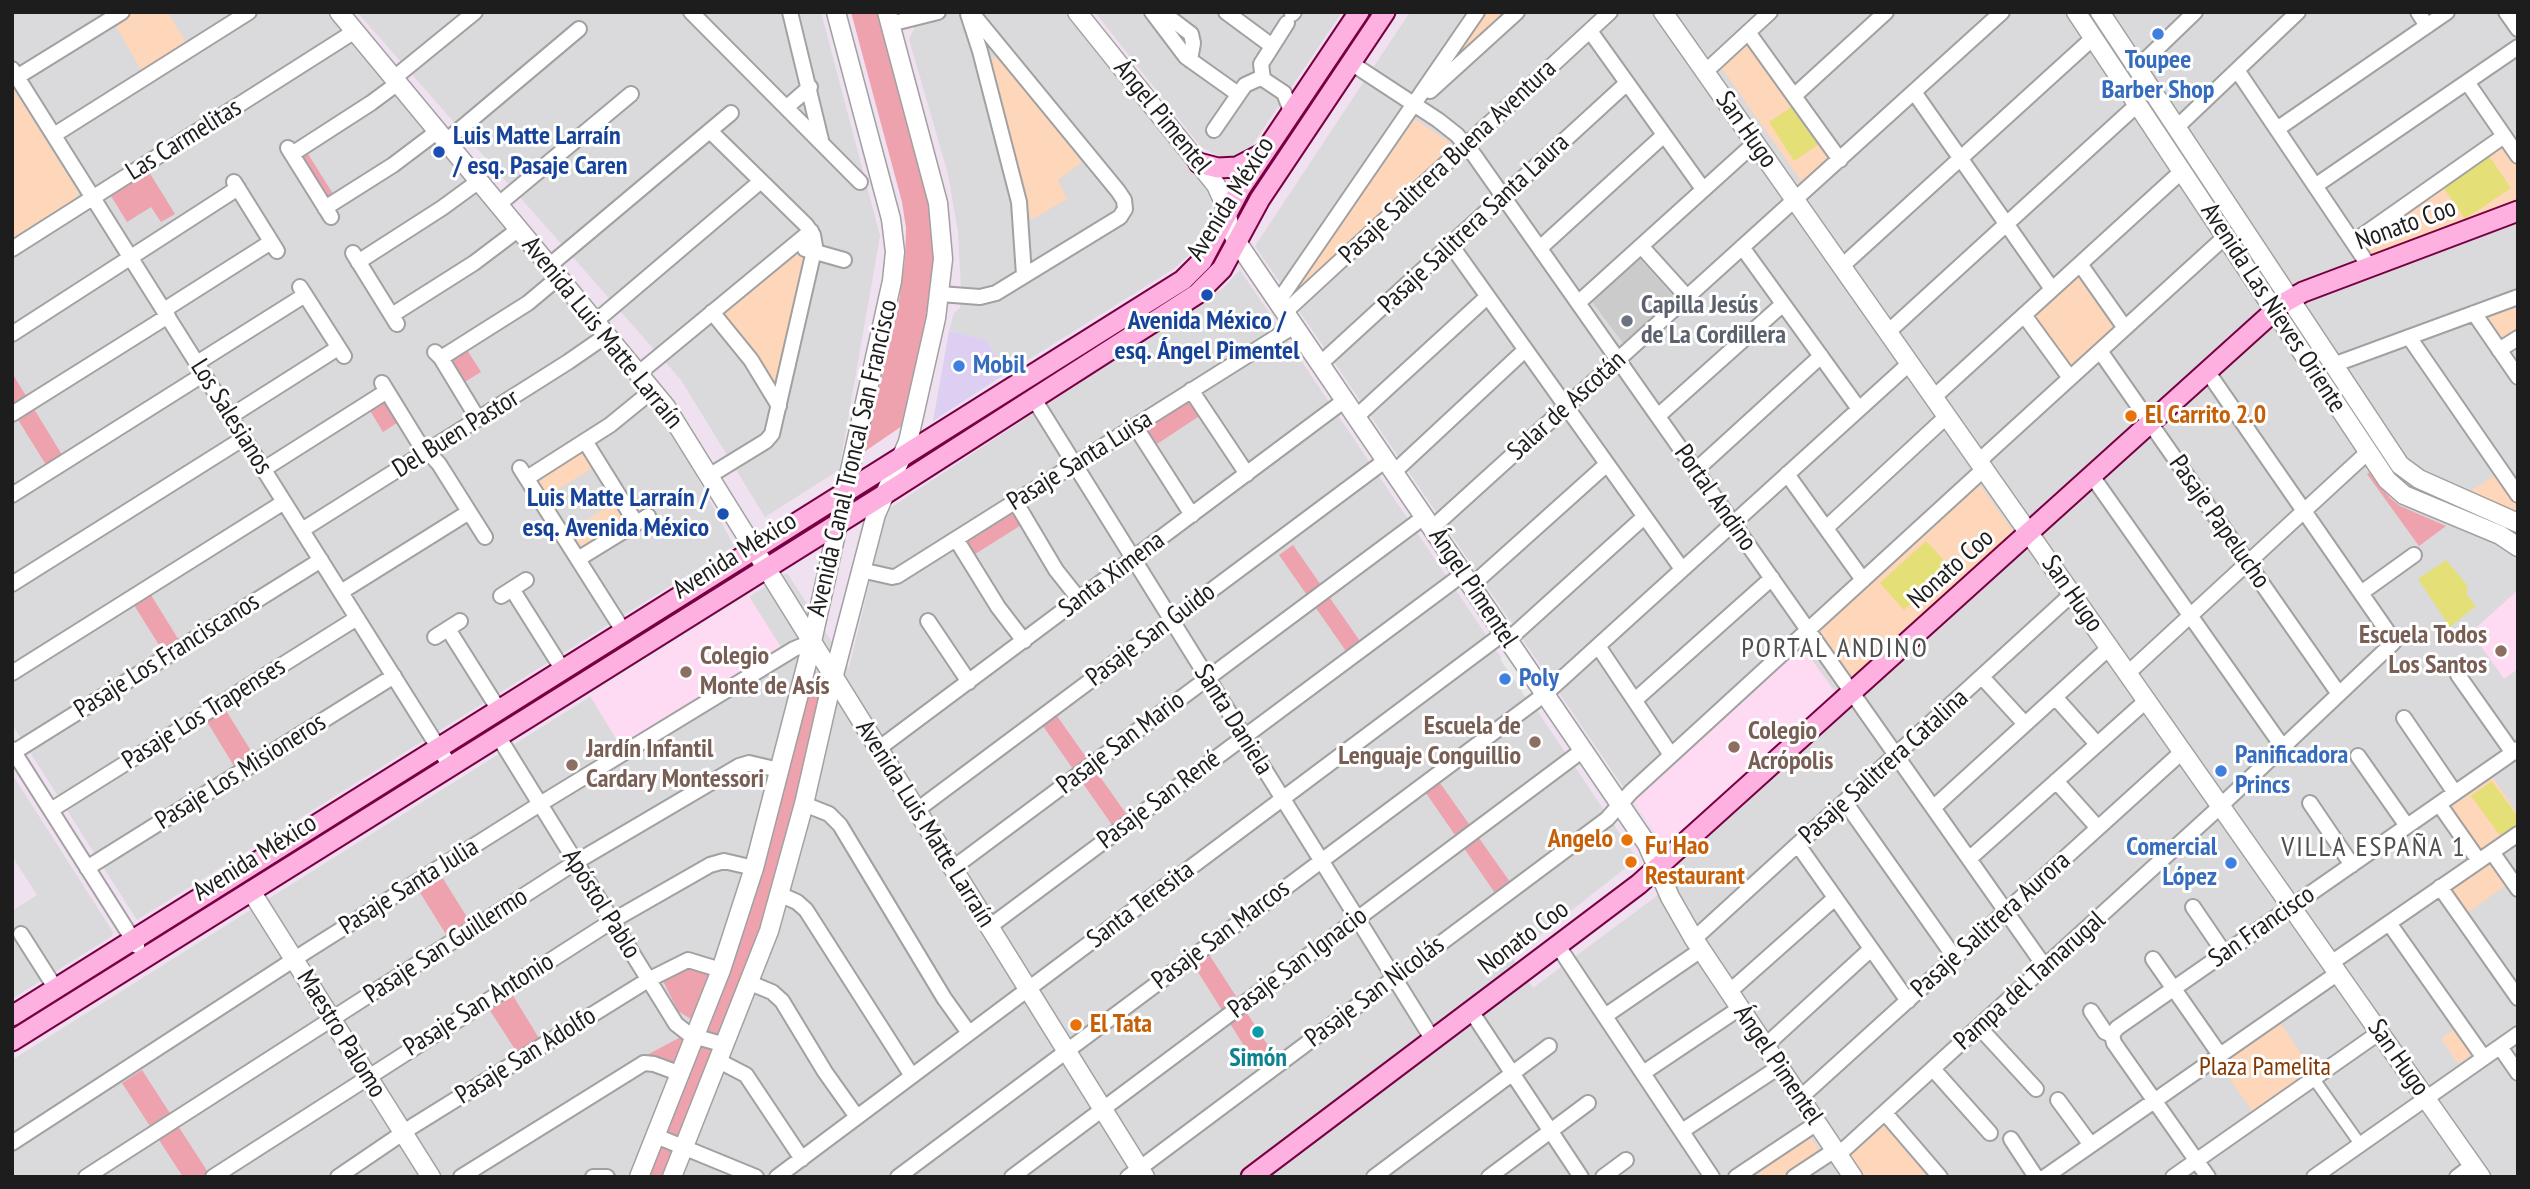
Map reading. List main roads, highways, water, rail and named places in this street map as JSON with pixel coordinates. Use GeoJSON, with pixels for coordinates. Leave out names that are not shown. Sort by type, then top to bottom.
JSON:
{"type":"FeatureCollection","features":[{"type":"Feature","properties":{"kind":"main road","name":"Avenida México"},"geometry":{"type":"LineString","coordinates":[[12,1016],[1183,280],[1202,261],[1226,213],[1263,153],[1288,102],[1309,85],[1359,12]]}},
{"type":"Feature","properties":{"kind":"main road","name":"Avenida México"},"geometry":{"type":"LineString","coordinates":[[12,1041],[882,496],[1197,294],[1222,269],[1260,199],[1385,12]]}},
{"type":"Feature","properties":{"kind":"main road"},"geometry":{"type":"LineString","coordinates":[[1199,163],[1228,168],[1246,163],[1263,153]]}},
{"type":"Feature","properties":{"kind":"main road","name":"Nonato Coo"},"geometry":{"type":"LineString","coordinates":[[1251,1177],[1559,946],[1658,867],[2282,304],[2369,266],[2518,211]]}},
{"type":"Feature","properties":{"kind":"place","name":"Toupee Barber Shop"},"geometry":{"type":"Point","coordinates":[2158,34]}},
{"type":"Feature","properties":{"kind":"place","name":"Luis Matte Larraín / esq. Pasaje Caren"},"geometry":{"type":"Point","coordinates":[439,152]}},
{"type":"Feature","properties":{"kind":"place","name":"Avenida México / esq. Ángel Pimentel"},"geometry":{"type":"Point","coordinates":[1207,295]}},
{"type":"Feature","properties":{"kind":"place","name":"Capilla Jesús de La Cordillera"},"geometry":{"type":"Point","coordinates":[1627,321]}},
{"type":"Feature","properties":{"kind":"place","name":"Mobil"},"geometry":{"type":"Point","coordinates":[959,366]}},
{"type":"Feature","properties":{"kind":"place","name":"El Carrito 2.0"},"geometry":{"type":"Point","coordinates":[2131,416]}},
{"type":"Feature","properties":{"kind":"place","name":"Luis Matte Larraín / esq. Avenida México"},"geometry":{"type":"Point","coordinates":[723,514]}},
{"type":"Feature","properties":{"kind":"place","name":"Escuela Todos Los Santos"},"geometry":{"type":"Point","coordinates":[2501,651]}},
{"type":"Feature","properties":{"kind":"place","name":"Colegio Monte de Asís"},"geometry":{"type":"Point","coordinates":[686,672]}},
{"type":"Feature","properties":{"kind":"place","name":"Poly"},"geometry":{"type":"Point","coordinates":[1505,679]}},
{"type":"Feature","properties":{"kind":"place","name":"Escuela de Lenguaje Conguillio"},"geometry":{"type":"Point","coordinates":[1535,742]}},
{"type":"Feature","properties":{"kind":"place","name":"Colegio Acrópolis"},"geometry":{"type":"Point","coordinates":[1734,747]}},
{"type":"Feature","properties":{"kind":"place","name":"Jardín Infantil Cardary Montessori"},"geometry":{"type":"Point","coordinates":[572,765]}},
{"type":"Feature","properties":{"kind":"place","name":"Panificadora Princs"},"geometry":{"type":"Point","coordinates":[2221,771]}},
{"type":"Feature","properties":{"kind":"place","name":"Angelo"},"geometry":{"type":"Point","coordinates":[1627,840]}},
{"type":"Feature","properties":{"kind":"place","name":"Fu Hao Restaurant"},"geometry":{"type":"Point","coordinates":[1631,862]}},
{"type":"Feature","properties":{"kind":"place","name":"Comercial López"},"geometry":{"type":"Point","coordinates":[2231,863]}},
{"type":"Feature","properties":{"kind":"place","name":"El Tata"},"geometry":{"type":"Point","coordinates":[1076,1025]}},
{"type":"Feature","properties":{"kind":"place","name":"Simón"},"geometry":{"type":"Point","coordinates":[1258,1032]}},
{"type":"Feature","properties":{"kind":"district","name":"PORTAL ANDINO"},"geometry":{"type":"Point","coordinates":[1835,649]}},
{"type":"Feature","properties":{"kind":"district","name":"VILLA ESPAÑA 1"},"geometry":{"type":"Point","coordinates":[2374,848]}},
{"type":"Feature","properties":{"kind":"park label","name":"Plaza Pamelita"},"geometry":{"type":"Point","coordinates":[2265,1068]}}]}
